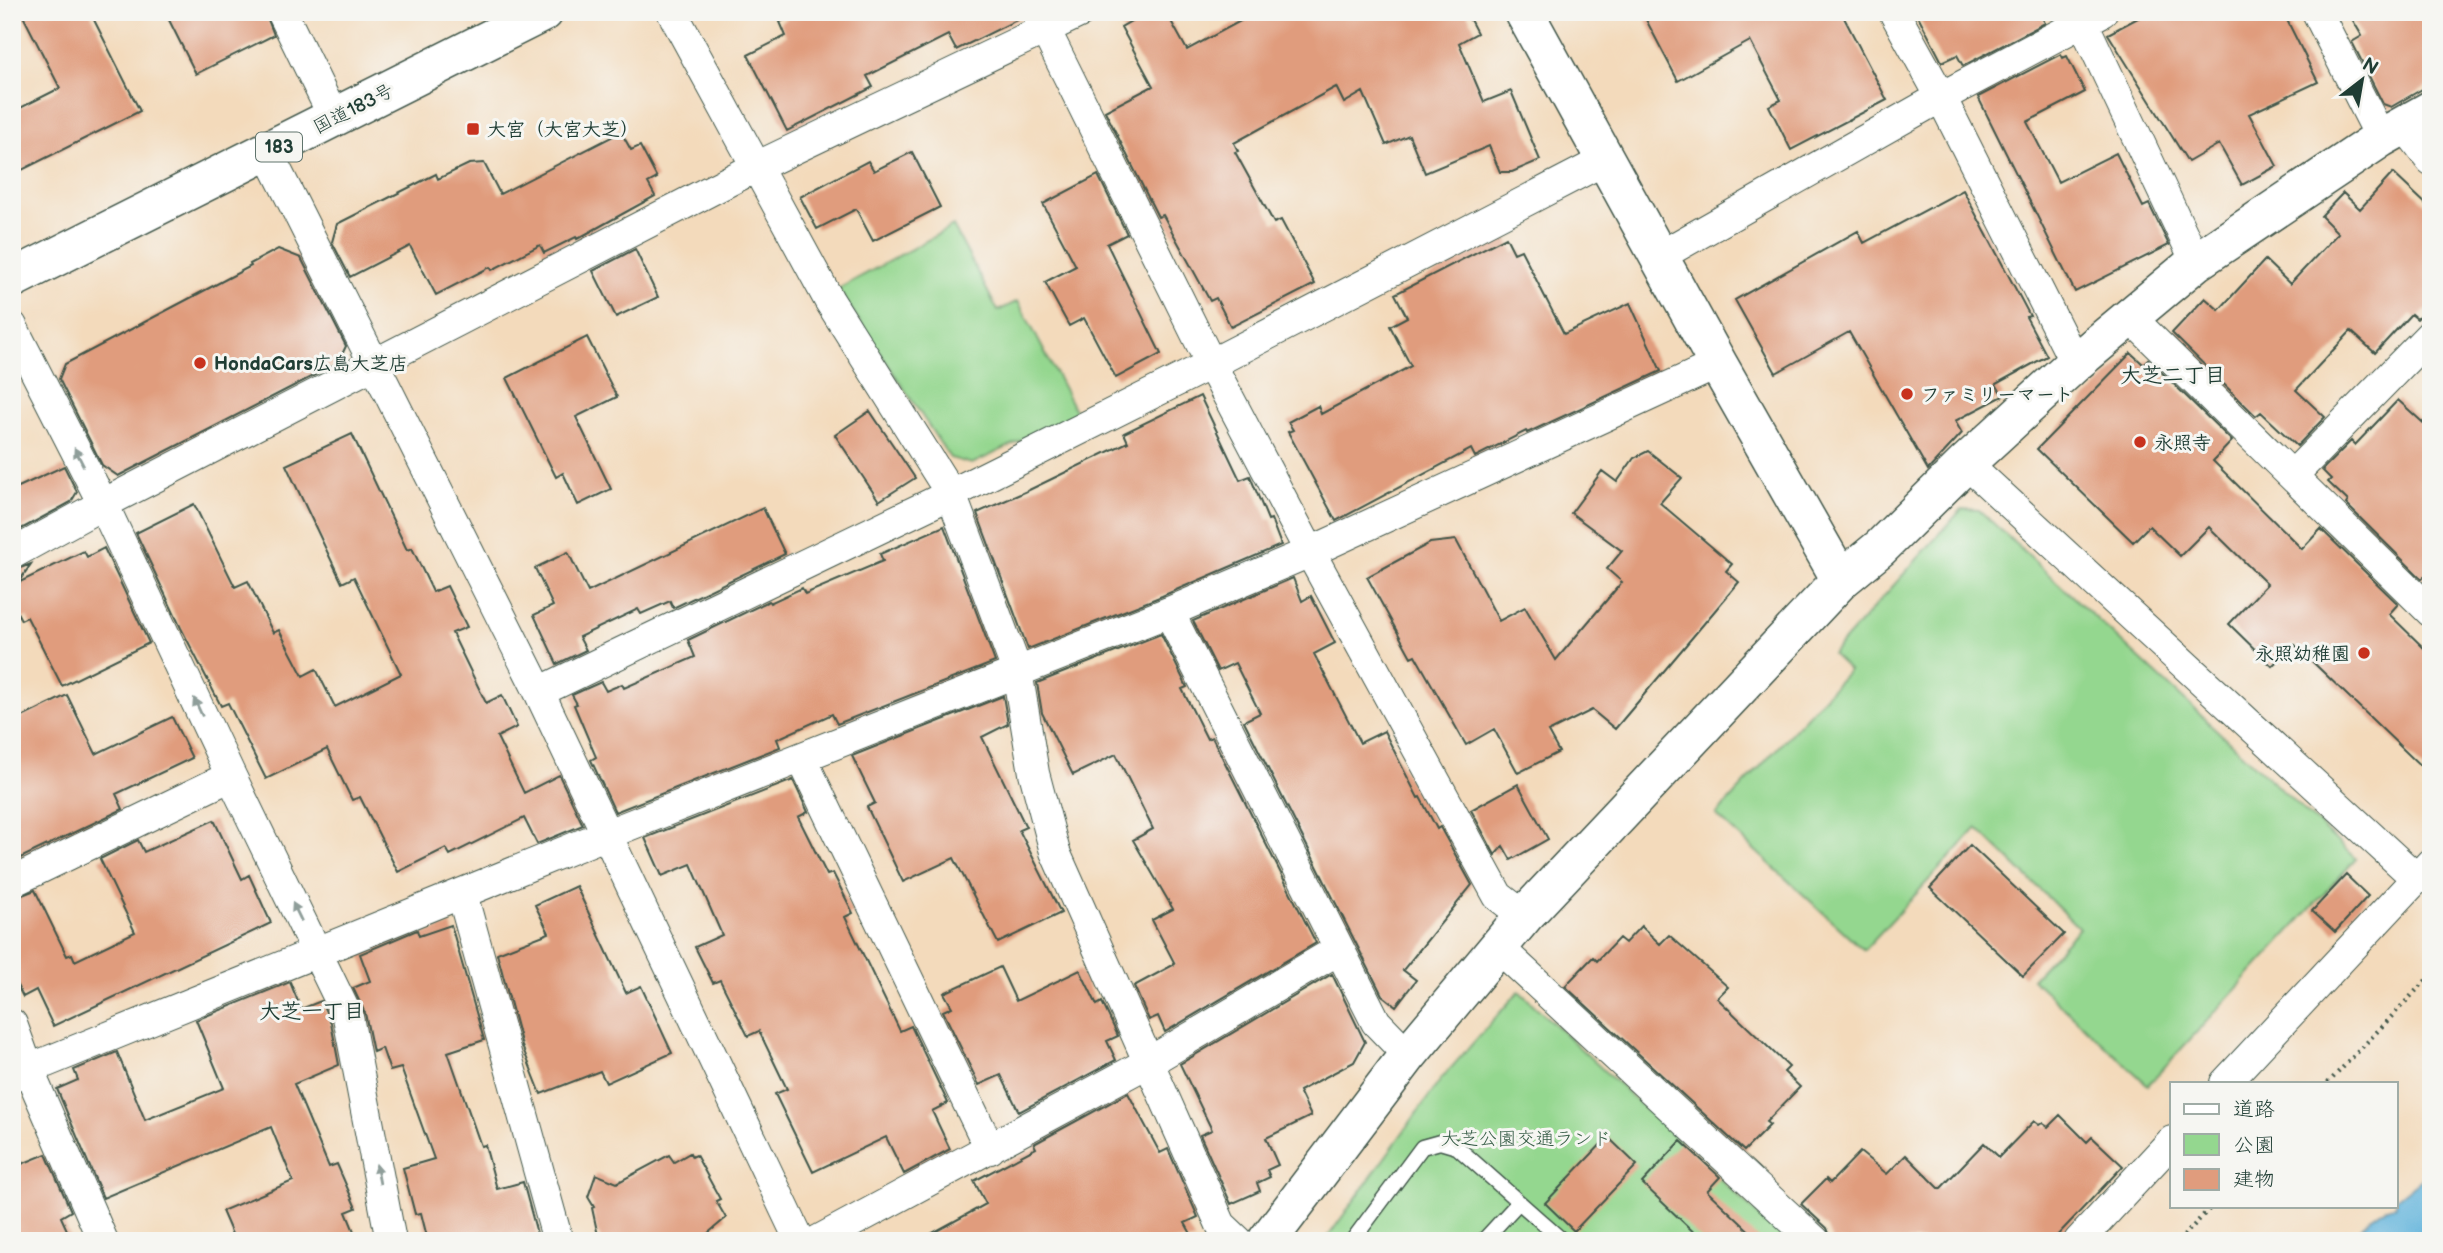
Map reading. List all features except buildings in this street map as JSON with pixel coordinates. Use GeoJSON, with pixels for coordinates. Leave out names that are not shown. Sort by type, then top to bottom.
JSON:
{"type":"FeatureCollection","features":[{"type":"Feature","properties":{"kind":"main road","name":"国道183号"},"geometry":{"type":"LineString","coordinates":[[12,279],[268,153],[544,12]]}},
{"type":"Feature","properties":{"kind":"main road"},"geometry":{"type":"LineString","coordinates":[[1524,12],[1658,257],[1841,580]]}},
{"type":"Feature","properties":{"kind":"main road"},"geometry":{"type":"LineString","coordinates":[[1267,1241],[1408,1055],[1524,916],[1841,580],[1880,548],[1966,463],[2129,316],[2196,262],[2405,124]]}},
{"type":"Feature","properties":{"kind":"street"},"geometry":{"type":"LineString","coordinates":[[282,12],[334,118]]}},
{"type":"Feature","properties":{"kind":"street"},"geometry":{"type":"LineString","coordinates":[[672,12],[829,300],[951,494],[1017,671],[1034,773],[1055,852],[1221,1225],[1238,1241]]}},
{"type":"Feature","properties":{"kind":"street"},"geometry":{"type":"LineString","coordinates":[[12,554],[375,363],[1041,21],[1081,12]]}},
{"type":"Feature","properties":{"kind":"street"},"geometry":{"type":"LineString","coordinates":[[1894,12],[1941,97],[2075,363]]}},
{"type":"Feature","properties":{"kind":"street"},"geometry":{"type":"LineString","coordinates":[[2317,12],[2431,160]]}},
{"type":"Feature","properties":{"kind":"street"},"geometry":{"type":"LineString","coordinates":[[1658,257],[2088,16],[2196,262]]}},
{"type":"Feature","properties":{"kind":"street"},"geometry":{"type":"LineString","coordinates":[[1041,21],[1211,364],[1310,552],[1498,895],[1524,916]]}},
{"type":"Feature","properties":{"kind":"street"},"geometry":{"type":"LineString","coordinates":[[268,153],[539,692],[800,1241]]}},
{"type":"Feature","properties":{"kind":"street"},"geometry":{"type":"LineString","coordinates":[[539,692],[951,494],[1211,364],[1605,160]]}},
{"type":"Feature","properties":{"kind":"street"},"geometry":{"type":"LineString","coordinates":[[2129,316],[2427,601]]}},
{"type":"Feature","properties":{"kind":"street"},"geometry":{"type":"LineString","coordinates":[[12,326],[103,504],[348,1017],[391,1241]]}},
{"type":"Feature","properties":{"kind":"street"},"geometry":{"type":"LineString","coordinates":[[2293,475],[2431,334]]}},
{"type":"Feature","properties":{"kind":"street"},"geometry":{"type":"LineString","coordinates":[[20,1074],[606,835],[1169,612],[1310,552],[1718,364]]}},
{"type":"Feature","properties":{"kind":"street"},"geometry":{"type":"LineString","coordinates":[[1966,463],[2423,870],[2226,1082]]}},
{"type":"Feature","properties":{"kind":"street"},"geometry":{"type":"LineString","coordinates":[[1169,612],[1376,1022],[1408,1055]]}},
{"type":"Feature","properties":{"kind":"street"},"geometry":{"type":"LineString","coordinates":[[802,759],[990,1149]]}},
{"type":"Feature","properties":{"kind":"street"},"geometry":{"type":"LineString","coordinates":[[12,882],[231,776]]}},
{"type":"Feature","properties":{"kind":"street"},"geometry":{"type":"LineString","coordinates":[[462,894],[558,1241]]}},
{"type":"Feature","properties":{"kind":"street"},"geometry":{"type":"LineString","coordinates":[[1498,947],[1815,1241]]}},
{"type":"Feature","properties":{"kind":"street"},"geometry":{"type":"LineString","coordinates":[[817,1241],[1149,1062],[1338,950]]}},
{"type":"Feature","properties":{"kind":"street"},"geometry":{"type":"LineString","coordinates":[[12,1024],[20,1074],[103,1241]]}},
{"type":"Feature","properties":{"kind":"street"},"geometry":{"type":"LineString","coordinates":[[2079,1241],[2170,1143]]}},
{"type":"Feature","properties":{"kind":"lane"},"geometry":{"type":"LineString","coordinates":[[1352,1241],[1422,1147],[1440,1142],[1457,1147],[1563,1241]]}},
{"type":"Feature","properties":{"kind":"lane"},"geometry":{"type":"LineString","coordinates":[[1483,1241],[1519,1202]]}},
{"type":"Feature","properties":{"kind":"path"},"geometry":{"type":"LineString","coordinates":[[2329,1082],[2431,975]]}},
{"type":"Feature","properties":{"kind":"path"},"geometry":{"type":"LineString","coordinates":[[2179,1241],[2210,1208]]}},
{"type":"Feature","properties":{"kind":"green space"},"geometry":{"type":"Polygon","coordinates":[[[953,226],[998,311],[1018,301],[1077,414],[972,464],[950,458],[838,289],[953,226]]]}},
{"type":"Feature","properties":{"kind":"green space"},"geometry":{"type":"Polygon","coordinates":[[[1962,509],[1979,510],[2356,859],[2148,1085],[2032,979],[2079,928],[1977,828],[1864,950],[1716,815],[1849,670],[1832,654],[1962,509]]]}},
{"type":"Feature","properties":{"kind":"green space","name":"大芝公園交通ランド"},"geometry":{"type":"Polygon","coordinates":[[[1519,991],[1786,1241],[1325,1241],[1442,1078],[1519,991]]]}},
{"type":"Feature","properties":{"kind":"water"},"geometry":{"type":"Polygon","coordinates":[[[2431,1171],[2431,1241],[2349,1241],[2376,1214],[2387,1208],[2398,1208],[2398,1197],[2431,1171]]]}},
{"type":"Feature","properties":{"kind":"place","name":"大宮（大宮大芝）"},"geometry":{"type":"Point","coordinates":[473,129]}},
{"type":"Feature","properties":{"kind":"place","name":"HondaCars広島大芝店"},"geometry":{"type":"Point","coordinates":[200,363]}},
{"type":"Feature","properties":{"kind":"place","name":"ファミリーマート"},"geometry":{"type":"Point","coordinates":[1907,394]}},
{"type":"Feature","properties":{"kind":"place","name":"永照寺"},"geometry":{"type":"Point","coordinates":[2140,442]}},
{"type":"Feature","properties":{"kind":"place","name":"永照幼稚園"},"geometry":{"type":"Point","coordinates":[2364,653]}},
{"type":"Feature","properties":{"kind":"district","name":"大芝二丁目"},"geometry":{"type":"Point","coordinates":[2173,375]}},
{"type":"Feature","properties":{"kind":"district","name":"大芝一丁目"},"geometry":{"type":"Point","coordinates":[312,1011]}}]}
